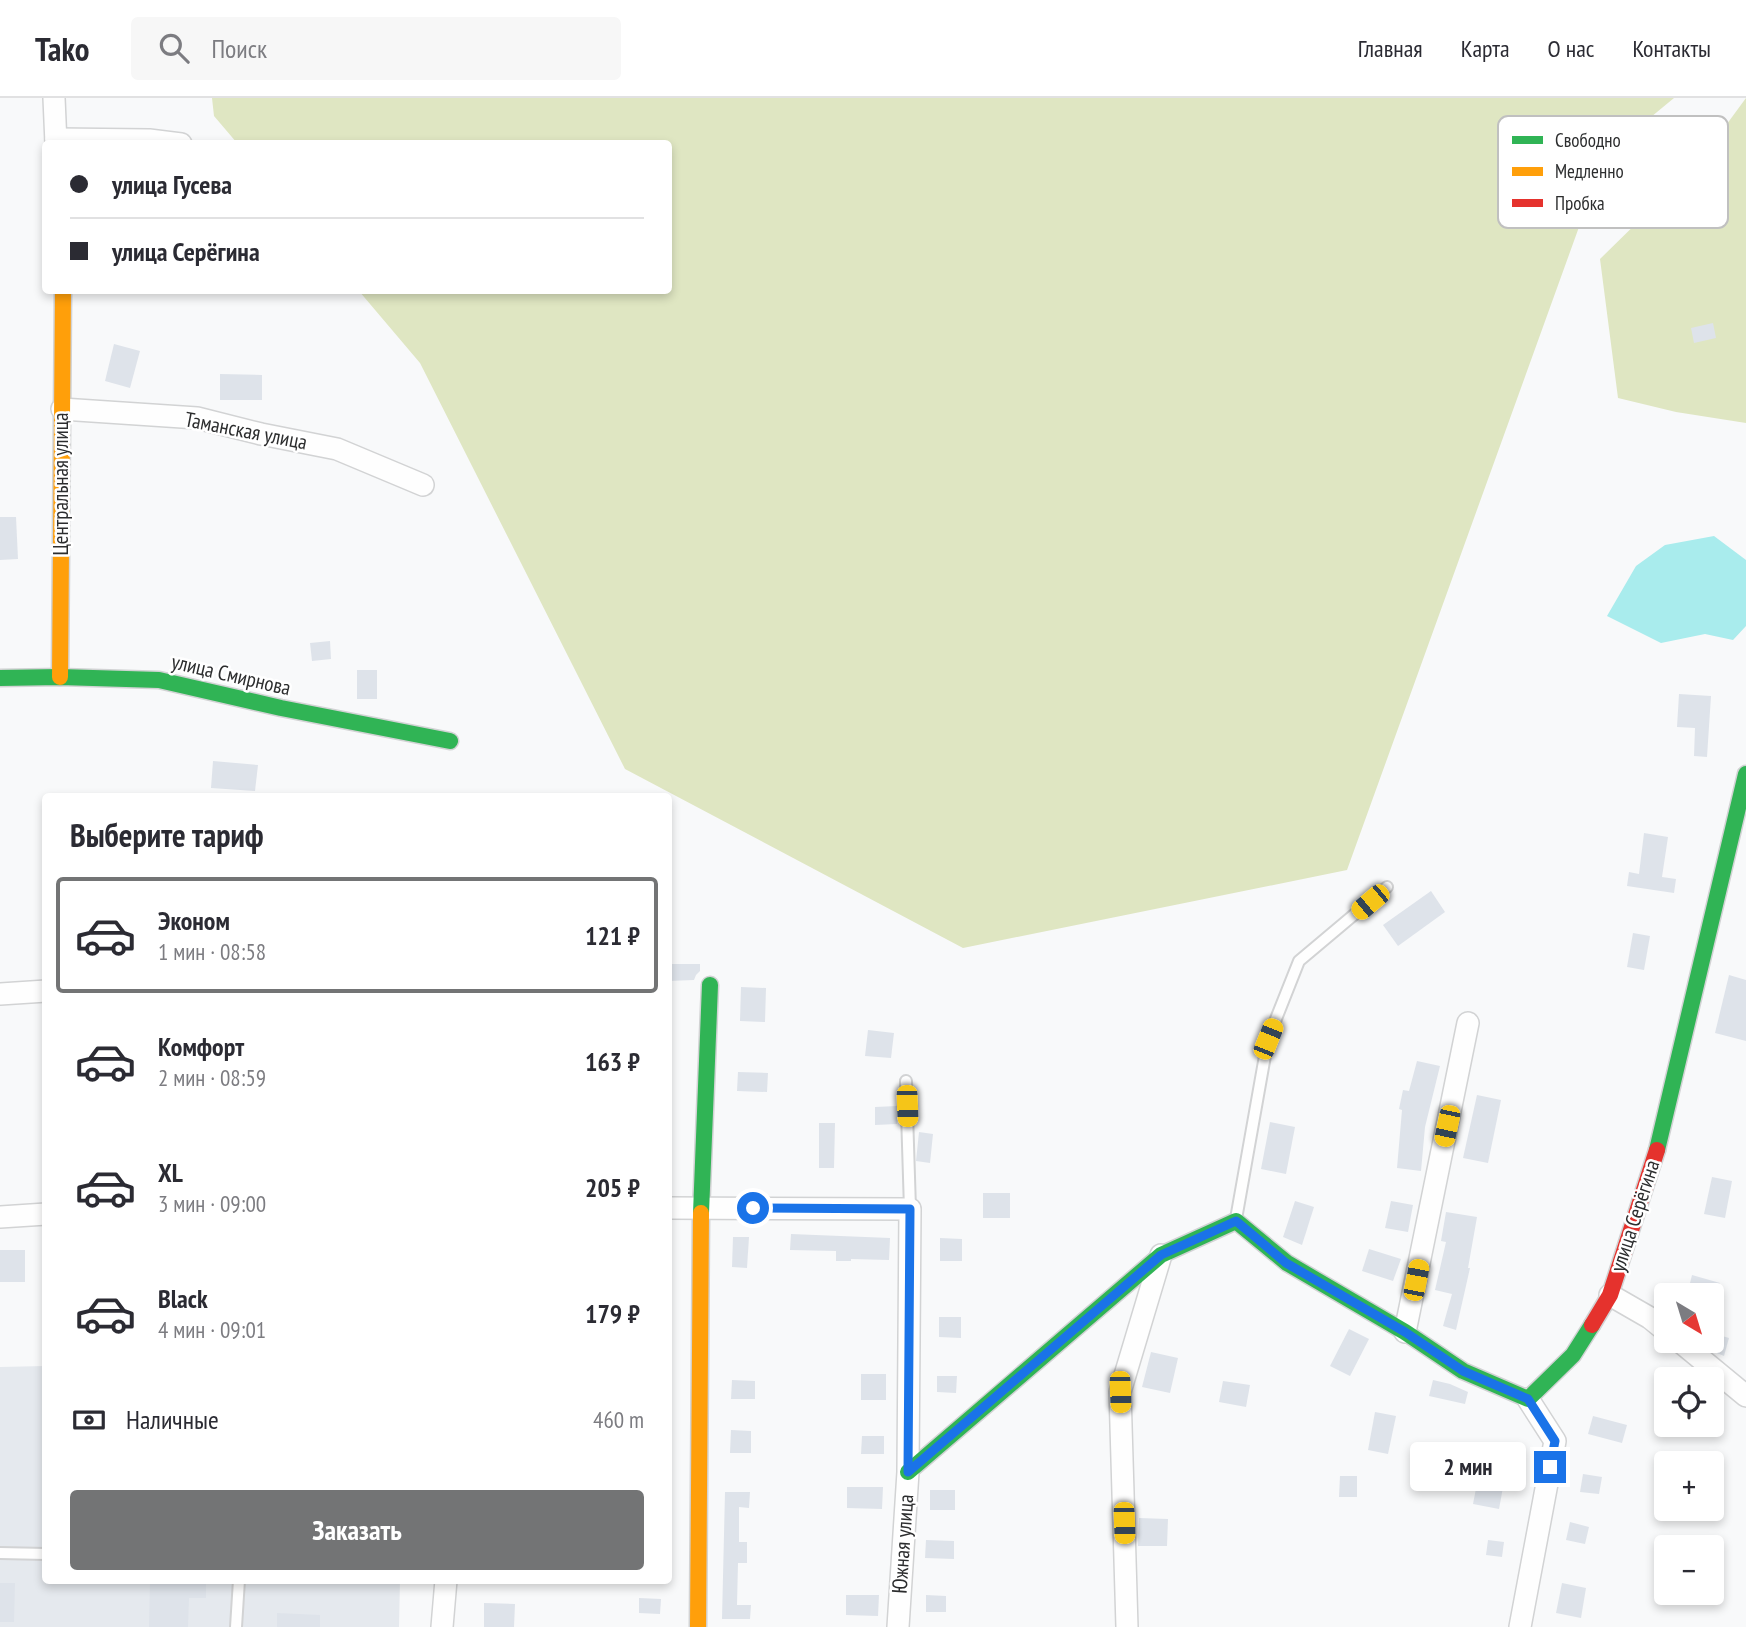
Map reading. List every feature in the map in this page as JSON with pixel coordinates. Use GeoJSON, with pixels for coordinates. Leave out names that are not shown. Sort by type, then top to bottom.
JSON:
{"type":"FeatureCollection","features":[{"type":"Feature","properties":{"kind":"street"},"geometry":{"type":"LineString","coordinates":[[54,98],[56,140]]}},
{"type":"Feature","properties":{"kind":"street","name":"Центральная улица"},"geometry":{"type":"LineString","coordinates":[[60,677],[63,294]]}},
{"type":"Feature","properties":{"kind":"street","name":"Таманская улица"},"geometry":{"type":"LineString","coordinates":[[62,409],[197,418],[337,449],[423,485]]}},
{"type":"Feature","properties":{"kind":"street","name":"улица Смирнова"},"geometry":{"type":"LineString","coordinates":[[0,678],[159,680],[281,708],[450,741]]}},
{"type":"Feature","properties":{"kind":"street","name":"улица Серёгина"},"geometry":{"type":"LineString","coordinates":[[1528,1399],[1573,1355],[1610,1295],[1656,1153],[1746,774]]}},
{"type":"Feature","properties":{"kind":"street"},"geometry":{"type":"LineString","coordinates":[[698,1627],[701,1208],[710,985]]}},
{"type":"Feature","properties":{"kind":"street"},"geometry":{"type":"LineString","coordinates":[[0,994],[42,991]]}},
{"type":"Feature","properties":{"kind":"street"},"geometry":{"type":"LineString","coordinates":[[1405,1332],[1468,1023]]}},
{"type":"Feature","properties":{"kind":"street"},"geometry":{"type":"LineString","coordinates":[[672,1208],[910,1209]]}},
{"type":"Feature","properties":{"kind":"street","name":"Южная улица"},"geometry":{"type":"LineString","coordinates":[[898,1627],[908,1472],[910,1209]]}},
{"type":"Feature","properties":{"kind":"street"},"geometry":{"type":"LineString","coordinates":[[0,1217],[42,1214]]}},
{"type":"Feature","properties":{"kind":"street"},"geometry":{"type":"LineString","coordinates":[[908,1472],[1161,1255],[1236,1221],[1286,1263],[1405,1332],[1463,1371],[1528,1399],[1555,1441],[1520,1627]]}},
{"type":"Feature","properties":{"kind":"street"},"geometry":{"type":"LineString","coordinates":[[1127,1627],[1120,1392],[1161,1255]]}},
{"type":"Feature","properties":{"kind":"street"},"geometry":{"type":"LineString","coordinates":[[1610,1295],[1654,1321]]}},
{"type":"Feature","properties":{"kind":"street"},"geometry":{"type":"LineString","coordinates":[[1694,1353],[1746,1396]]}},
{"type":"Feature","properties":{"kind":"street"},"geometry":{"type":"LineString","coordinates":[[442,1627],[446,1584]]}},
{"type":"Feature","properties":{"kind":"lane"},"geometry":{"type":"LineString","coordinates":[[1236,1221],[1268,1039],[1299,961],[1387,887]]}},
{"type":"Feature","properties":{"kind":"lane"},"geometry":{"type":"LineString","coordinates":[[906,1081],[910,1209]]}},
{"type":"Feature","properties":{"kind":"lane"},"geometry":{"type":"LineString","coordinates":[[0,1553],[42,1554]]}},
{"type":"Feature","properties":{"kind":"lane"},"geometry":{"type":"LineString","coordinates":[[236,1627],[239,1584]]}},
{"type":"Feature","properties":{"kind":"shaded area"},"geometry":{"type":"Polygon","coordinates":[[[42,1366],[42,1584],[400,1584],[399,1627],[0,1627],[0,1367],[42,1366]]]}},
{"type":"Feature","properties":{"kind":"green space"},"geometry":{"type":"Polygon","coordinates":[[[212,98],[1674,98],[1652,116],[1498,116],[1498,228],[1579,228],[1347,870],[963,948],[625,769],[420,363],[362,294],[672,294],[672,140],[234,140],[214,116],[212,98]]]}},
{"type":"Feature","properties":{"kind":"green space"},"geometry":{"type":"Polygon","coordinates":[[[1746,98],[1746,423],[1676,412],[1618,398],[1600,259],[1632,228],[1728,228],[1728,123],[1746,98]]]}},
{"type":"Feature","properties":{"kind":"water"},"geometry":{"type":"Polygon","coordinates":[[[1714,536],[1746,560],[1746,626],[1733,640],[1705,634],[1661,643],[1607,616],[1636,566],[1665,545],[1714,536]]]}},
{"type":"Feature","properties":{"kind":"building"},"geometry":{"type":"Polygon","coordinates":[[[1713,323],[1716,338],[1694,343],[1691,328],[1713,323]]]}},
{"type":"Feature","properties":{"kind":"building"},"geometry":{"type":"Polygon","coordinates":[[[114,344],[140,351],[130,388],[105,381],[114,344]]]}},
{"type":"Feature","properties":{"kind":"building"},"geometry":{"type":"Polygon","coordinates":[[[220,374],[262,375],[262,400],[220,400],[220,374]]]}},
{"type":"Feature","properties":{"kind":"building"},"geometry":{"type":"Polygon","coordinates":[[[0,517],[16,517],[18,559],[0,560],[0,517]]]}},
{"type":"Feature","properties":{"kind":"building"},"geometry":{"type":"Polygon","coordinates":[[[330,641],[331,659],[312,661],[310,643],[330,641]]]}},
{"type":"Feature","properties":{"kind":"building"},"geometry":{"type":"Polygon","coordinates":[[[357,670],[377,670],[377,699],[357,699],[357,670]]]}},
{"type":"Feature","properties":{"kind":"building"},"geometry":{"type":"Polygon","coordinates":[[[1679,694],[1711,696],[1707,757],[1694,756],[1695,728],[1677,727],[1679,694]]]}},
{"type":"Feature","properties":{"kind":"building"},"geometry":{"type":"Polygon","coordinates":[[[213,761],[258,765],[255,791],[211,788],[213,761]]]}},
{"type":"Feature","properties":{"kind":"building"},"geometry":{"type":"Polygon","coordinates":[[[1644,833],[1668,837],[1662,877],[1676,879],[1674,893],[1627,886],[1629,872],[1639,874],[1644,833]]]}},
{"type":"Feature","properties":{"kind":"building"},"geometry":{"type":"Polygon","coordinates":[[[1431,891],[1445,912],[1398,946],[1383,925],[1431,891]]]}},
{"type":"Feature","properties":{"kind":"building"},"geometry":{"type":"Polygon","coordinates":[[[1633,933],[1650,936],[1644,970],[1627,967],[1633,933]]]}},
{"type":"Feature","properties":{"kind":"building"},"geometry":{"type":"Polygon","coordinates":[[[672,964],[700,964],[700,971],[694,980],[672,981],[672,964]]]}},
{"type":"Feature","properties":{"kind":"building"},"geometry":{"type":"Polygon","coordinates":[[[1729,975],[1746,980],[1746,1041],[1715,1033],[1729,975]]]}},
{"type":"Feature","properties":{"kind":"building"},"geometry":{"type":"Polygon","coordinates":[[[741,987],[766,988],[765,1022],[740,1021],[741,987]]]}},
{"type":"Feature","properties":{"kind":"building"},"geometry":{"type":"Polygon","coordinates":[[[868,1030],[894,1033],[891,1058],[865,1056],[868,1030]]]}},
{"type":"Feature","properties":{"kind":"building"},"geometry":{"type":"Polygon","coordinates":[[[1417,1061],[1440,1066],[1425,1127],[1421,1171],[1397,1168],[1402,1110],[1399,1109],[1403,1090],[1409,1091],[1417,1061]]]}},
{"type":"Feature","properties":{"kind":"building"},"geometry":{"type":"Polygon","coordinates":[[[738,1072],[768,1073],[767,1092],[737,1091],[738,1072]]]}},
{"type":"Feature","properties":{"kind":"building"},"geometry":{"type":"Polygon","coordinates":[[[1477,1095],[1501,1100],[1488,1163],[1463,1158],[1477,1095]]]}},
{"type":"Feature","properties":{"kind":"building"},"geometry":{"type":"Polygon","coordinates":[[[897,1106],[897,1124],[875,1125],[875,1107],[897,1106]]]}},
{"type":"Feature","properties":{"kind":"building"},"geometry":{"type":"Polygon","coordinates":[[[1270,1122],[1295,1127],[1286,1174],[1261,1169],[1270,1122]]]}},
{"type":"Feature","properties":{"kind":"building"},"geometry":{"type":"Polygon","coordinates":[[[819,1123],[835,1123],[834,1168],[819,1168],[819,1123]]]}},
{"type":"Feature","properties":{"kind":"building"},"geometry":{"type":"Polygon","coordinates":[[[919,1132],[933,1134],[930,1163],[916,1161],[919,1132]]]}},
{"type":"Feature","properties":{"kind":"building"},"geometry":{"type":"Polygon","coordinates":[[[1712,1177],[1732,1181],[1725,1218],[1704,1214],[1712,1177]]]}},
{"type":"Feature","properties":{"kind":"building"},"geometry":{"type":"Polygon","coordinates":[[[983,1193],[1010,1193],[1010,1218],[983,1218],[983,1193]]]}},
{"type":"Feature","properties":{"kind":"building"},"geometry":{"type":"Polygon","coordinates":[[[1295,1201],[1314,1207],[1302,1245],[1283,1237],[1295,1201]]]}},
{"type":"Feature","properties":{"kind":"building"},"geometry":{"type":"Polygon","coordinates":[[[1391,1201],[1413,1205],[1408,1232],[1385,1228],[1391,1201]]]}},
{"type":"Feature","properties":{"kind":"building"},"geometry":{"type":"Polygon","coordinates":[[[1446,1212],[1477,1217],[1470,1268],[1456,1330],[1443,1326],[1452,1294],[1435,1290],[1446,1242],[1441,1241],[1446,1212]]]}},
{"type":"Feature","properties":{"kind":"building"},"geometry":{"type":"Polygon","coordinates":[[[791,1234],[890,1238],[889,1260],[836,1261],[836,1251],[790,1250],[791,1234]]]}},
{"type":"Feature","properties":{"kind":"building"},"geometry":{"type":"Polygon","coordinates":[[[733,1237],[749,1237],[747,1268],[732,1267],[733,1237]]]}},
{"type":"Feature","properties":{"kind":"building"},"geometry":{"type":"Polygon","coordinates":[[[940,1238],[962,1239],[962,1261],[940,1261],[940,1238]]]}},
{"type":"Feature","properties":{"kind":"building"},"geometry":{"type":"Polygon","coordinates":[[[1369,1249],[1401,1259],[1393,1281],[1362,1271],[1369,1249]]]}},
{"type":"Feature","properties":{"kind":"building"},"geometry":{"type":"Polygon","coordinates":[[[0,1250],[25,1250],[25,1282],[0,1282],[0,1250]]]}},
{"type":"Feature","properties":{"kind":"building"},"geometry":{"type":"Polygon","coordinates":[[[1692,1275],[1720,1283],[1690,1283],[1692,1275]]]}},
{"type":"Feature","properties":{"kind":"building"},"geometry":{"type":"Polygon","coordinates":[[[939,1317],[961,1317],[961,1338],[939,1337],[939,1317]]]}},
{"type":"Feature","properties":{"kind":"building"},"geometry":{"type":"Polygon","coordinates":[[[1349,1329],[1369,1339],[1350,1376],[1330,1366],[1349,1329]]]}},
{"type":"Feature","properties":{"kind":"building"},"geometry":{"type":"Polygon","coordinates":[[[1724,1337],[1729,1338],[1724,1356],[1717,1353],[1724,1353],[1724,1337]]]}},
{"type":"Feature","properties":{"kind":"building"},"geometry":{"type":"Polygon","coordinates":[[[1151,1352],[1178,1358],[1170,1393],[1142,1387],[1151,1352]]]}},
{"type":"Feature","properties":{"kind":"building"},"geometry":{"type":"Polygon","coordinates":[[[861,1374],[886,1374],[886,1400],[861,1400],[861,1374]]]}},
{"type":"Feature","properties":{"kind":"building"},"geometry":{"type":"Polygon","coordinates":[[[937,1376],[957,1376],[956,1393],[937,1392],[937,1376]]]}},
{"type":"Feature","properties":{"kind":"building"},"geometry":{"type":"Polygon","coordinates":[[[732,1380],[755,1381],[755,1399],[731,1399],[732,1380]]]}},
{"type":"Feature","properties":{"kind":"building"},"geometry":{"type":"Polygon","coordinates":[[[1433,1380],[1468,1392],[1465,1404],[1429,1396],[1433,1380]]]}},
{"type":"Feature","properties":{"kind":"building"},"geometry":{"type":"Polygon","coordinates":[[[1223,1381],[1250,1385],[1246,1407],[1219,1402],[1223,1381]]]}},
{"type":"Feature","properties":{"kind":"building"},"geometry":{"type":"Polygon","coordinates":[[[1375,1412],[1396,1416],[1388,1454],[1368,1450],[1375,1412]]]}},
{"type":"Feature","properties":{"kind":"building"},"geometry":{"type":"Polygon","coordinates":[[[1593,1416],[1627,1425],[1622,1443],[1588,1434],[1593,1416]]]}},
{"type":"Feature","properties":{"kind":"building"},"geometry":{"type":"Polygon","coordinates":[[[731,1430],[751,1431],[751,1453],[730,1453],[731,1430]]]}},
{"type":"Feature","properties":{"kind":"building"},"geometry":{"type":"Polygon","coordinates":[[[862,1436],[884,1436],[884,1454],[861,1454],[862,1436]]]}},
{"type":"Feature","properties":{"kind":"building"},"geometry":{"type":"Polygon","coordinates":[[[1499,1442],[1522,1446],[1519,1460],[1496,1456],[1499,1442]]]}},
{"type":"Feature","properties":{"kind":"building"},"geometry":{"type":"Polygon","coordinates":[[[1583,1474],[1602,1477],[1599,1494],[1580,1492],[1583,1474]]]}},
{"type":"Feature","properties":{"kind":"building"},"geometry":{"type":"Polygon","coordinates":[[[1340,1476],[1357,1476],[1357,1497],[1339,1497],[1340,1476]]]}},
{"type":"Feature","properties":{"kind":"building"},"geometry":{"type":"Polygon","coordinates":[[[1478,1478],[1504,1482],[1499,1509],[1473,1504],[1478,1478]]]}},
{"type":"Feature","properties":{"kind":"building"},"geometry":{"type":"Polygon","coordinates":[[[847,1487],[883,1487],[882,1509],[847,1508],[847,1487]]]}},
{"type":"Feature","properties":{"kind":"building"},"geometry":{"type":"Polygon","coordinates":[[[930,1490],[955,1490],[955,1510],[930,1510],[930,1490]]]}},
{"type":"Feature","properties":{"kind":"building"},"geometry":{"type":"Polygon","coordinates":[[[725,1492],[750,1492],[749,1508],[739,1507],[739,1542],[747,1542],[747,1563],[738,1563],[737,1605],[751,1605],[750,1619],[722,1619],[725,1492]]]}},
{"type":"Feature","properties":{"kind":"building"},"geometry":{"type":"Polygon","coordinates":[[[1139,1518],[1168,1519],[1167,1546],[1138,1546],[1139,1518]]]}},
{"type":"Feature","properties":{"kind":"building"},"geometry":{"type":"Polygon","coordinates":[[[1570,1522],[1589,1527],[1585,1544],[1566,1540],[1570,1522]]]}},
{"type":"Feature","properties":{"kind":"building"},"geometry":{"type":"Polygon","coordinates":[[[926,1540],[954,1541],[954,1559],[925,1558],[926,1540]]]}},
{"type":"Feature","properties":{"kind":"building"},"geometry":{"type":"Polygon","coordinates":[[[1488,1540],[1504,1542],[1502,1557],[1486,1555],[1488,1540]]]}},
{"type":"Feature","properties":{"kind":"building"},"geometry":{"type":"Polygon","coordinates":[[[0,1583],[15,1583],[14,1622],[0,1622],[0,1583]]]}},
{"type":"Feature","properties":{"kind":"building"},"geometry":{"type":"Polygon","coordinates":[[[1562,1583],[1586,1588],[1581,1618],[1556,1613],[1562,1583]]]}},
{"type":"Feature","properties":{"kind":"building"},"geometry":{"type":"Polygon","coordinates":[[[150,1584],[206,1584],[206,1598],[189,1598],[188,1627],[149,1627],[150,1584]]]}},
{"type":"Feature","properties":{"kind":"building"},"geometry":{"type":"Polygon","coordinates":[[[846,1595],[879,1595],[878,1616],[846,1615],[846,1595]]]}},
{"type":"Feature","properties":{"kind":"building"},"geometry":{"type":"Polygon","coordinates":[[[926,1595],[946,1596],[946,1612],[926,1612],[926,1595]]]}},
{"type":"Feature","properties":{"kind":"building"},"geometry":{"type":"Polygon","coordinates":[[[639,1598],[661,1599],[660,1614],[639,1613],[639,1598]]]}},
{"type":"Feature","properties":{"kind":"building"},"geometry":{"type":"Polygon","coordinates":[[[484,1603],[515,1604],[514,1627],[484,1627],[484,1603]]]}},
{"type":"Feature","properties":{"kind":"building"},"geometry":{"type":"Polygon","coordinates":[[[277,1613],[320,1615],[320,1627],[277,1627],[277,1613]]]}},
{"type":"Feature","properties":{"kind":"traffic: fast"},"geometry":{"type":"LineString","coordinates":[[0,678],[159,680],[281,708],[450,741]]}},
{"type":"Feature","properties":{"kind":"traffic: fast"},"geometry":{"type":"LineString","coordinates":[[1657,1150],[1746,774]]}},
{"type":"Feature","properties":{"kind":"traffic: fast"},"geometry":{"type":"LineString","coordinates":[[701,1213],[710,985]]}},
{"type":"Feature","properties":{"kind":"traffic: fast"},"geometry":{"type":"LineString","coordinates":[[908,1472],[1161,1255],[1236,1221],[1287,1263],[1405,1332],[1463,1371],[1528,1399],[1573,1355],[1592,1325]]}},
{"type":"Feature","properties":{"kind":"traffic: slow"},"geometry":{"type":"LineString","coordinates":[[60,677],[63,294]]}},
{"type":"Feature","properties":{"kind":"traffic: slow"},"geometry":{"type":"LineString","coordinates":[[698,1627],[701,1213]]}},
{"type":"Feature","properties":{"kind":"traffic: jam"},"geometry":{"type":"LineString","coordinates":[[1592,1325],[1610,1295],[1657,1150]]}},
{"type":"Feature","properties":{"kind":"route"},"geometry":{"type":"LineString","coordinates":[[753,1208],[910,1209],[908,1472],[1161,1255],[1236,1221],[1286,1263],[1405,1332],[1463,1371],[1528,1399],[1555,1441],[1550,1467]]}}]}
